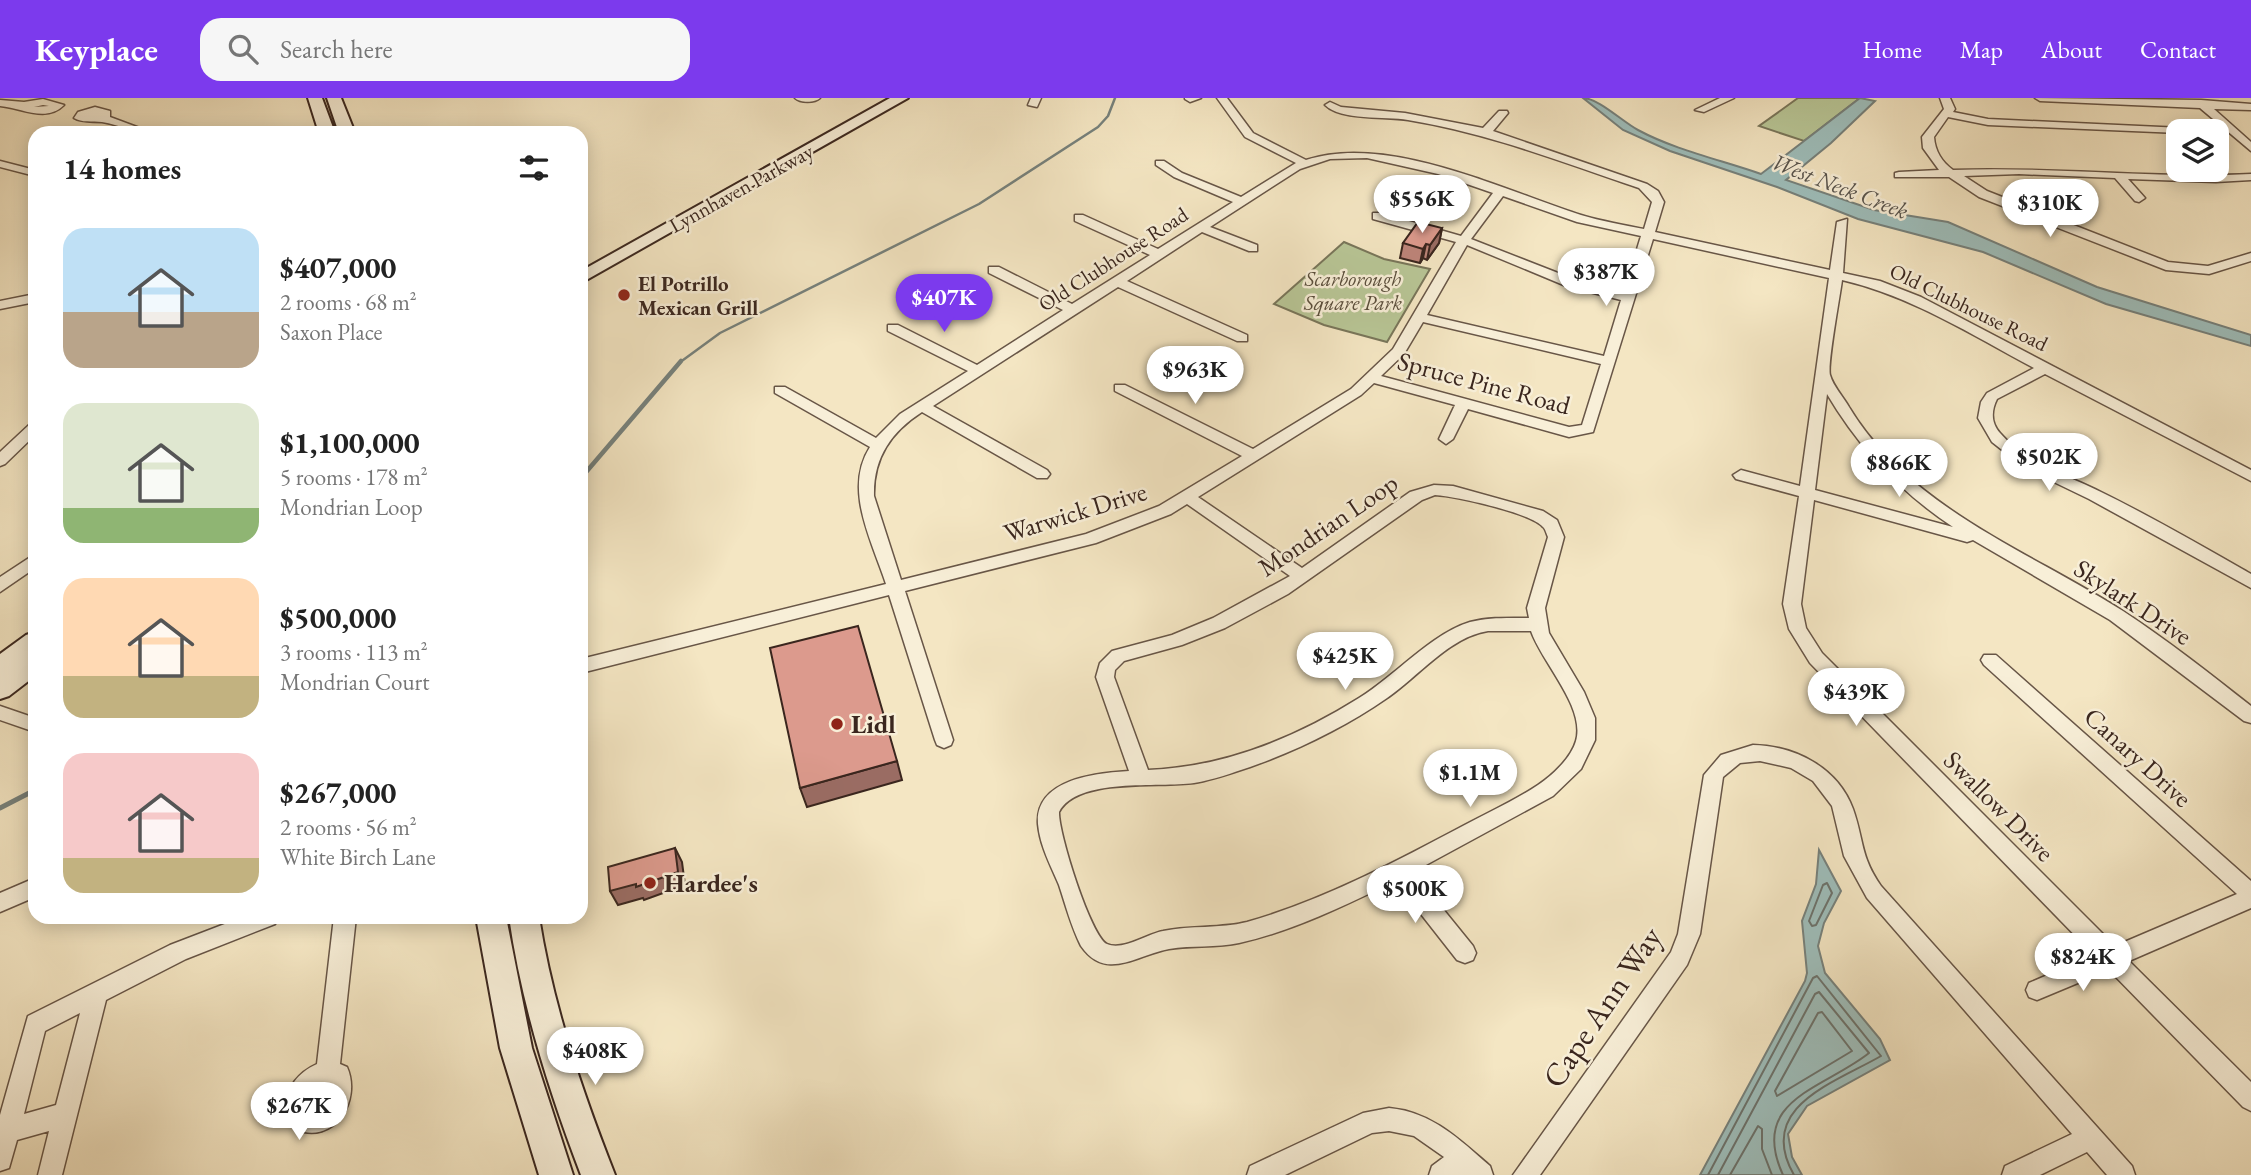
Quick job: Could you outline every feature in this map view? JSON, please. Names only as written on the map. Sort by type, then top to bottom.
[{"type":"main road","points":[[315,98],[325,126]]},
{"type":"main road","points":[[334,98],[344,126]]},
{"type":"main road","name":"Lynnhaven Parkway","points":[[588,258],[879,98]]},
{"type":"main road","name":"Lynnhaven Parkway","points":[[588,274],[901,98]]},
{"type":"main road","points":[[0,667],[28,646]]},
{"type":"main road","points":[[0,689],[28,667]]},
{"type":"main road","points":[[492,924],[506,1012],[528,1097],[555,1175]]},
{"type":"main road","points":[[525,924],[557,1057],[598,1175]]},
{"type":"street","points":[[800,98],[815,98]]},
{"type":"street","points":[[1190,99],[1196,98]]},
{"type":"street","points":[[1222,98],[1249,135],[1304,163]]},
{"type":"street","points":[[1700,110],[1729,98]]},
{"type":"street","points":[[1945,98],[1950,108],[1948,114],[1932,129],[1928,141],[1932,154],[1949,173],[1983,194],[2166,266],[2209,270],[2251,257]]},
{"type":"street","points":[[2040,98],[2199,101],[2251,107]]},
{"type":"street","points":[[2199,101],[2251,148]]},
{"type":"street","points":[[0,103],[24,105]]},
{"type":"street","points":[[1330,105],[1344,111],[1405,116],[1486,132],[1649,190],[1658,202],[1608,361],[1418,317]]},
{"type":"street","points":[[1486,132],[1503,113]]},
{"type":"street","points":[[1948,114],[1995,123],[2166,130]]},
{"type":"street","points":[[104,120],[124,126]]},
{"type":"street","points":[[2229,133],[2251,133]]},
{"type":"street","name":"Old Clubhouse Road","points":[[944,740],[866,496],[867,469],[878,445],[895,425],[922,406],[1199,227],[1304,163],[1341,155],[1380,157],[1441,171],[1581,219],[1875,284],[1916,300],[2251,476]]},
{"type":"street","points":[[1160,163],[1178,175],[1241,201]]},
{"type":"street","points":[[0,164],[28,171]]},
{"type":"street","points":[[1899,175],[2019,170],[2222,179],[2251,177]]},
{"type":"street","points":[[2118,175],[2139,198]]},
{"type":"street","name":"Warwick Drive","points":[[588,664],[1090,539],[1153,515],[1188,497],[1356,392],[1399,351],[1463,241],[1501,191]]},
{"type":"street","points":[[1377,216],[1496,250],[1571,283],[1627,297]]},
{"type":"street","points":[[1080,218],[1157,254]]},
{"type":"street","name":"Swallow Drive","points":[[1843,222],[1793,604],[1794,618],[1805,644],[2251,1099]]},
{"type":"street","points":[[1199,227],[1253,248]]},
{"type":"street","points":[[994,270],[1073,310]]},
{"type":"street","points":[[1116,281],[1242,338]]},
{"type":"street","points":[[0,305],[28,299]]},
{"type":"street","points":[[0,314],[28,308]]},
{"type":"street","points":[[893,328],[979,371]]},
{"type":"street","name":"Spruce Pine Road","points":[[1371,378],[1577,433],[1588,429],[1608,361]]},
{"type":"street","points":[[2045,368],[1992,396],[1987,402],[1985,418],[1996,438],[2032,463],[2163,531],[2251,582]]},
{"type":"street","name":"Skylark Drive","points":[[1824,375],[1853,425],[1883,464],[1924,500],[1982,539],[2133,626],[2251,716]]},
{"type":"street","points":[[1120,388],[1254,456]]},
{"type":"street","points":[[780,390],[878,445]]},
{"type":"street","points":[[1446,439],[1463,404]]},
{"type":"street","points":[[922,406],[1042,474]]},
{"type":"street","points":[[0,461],[28,434]]},
{"type":"street","name":"Skylark Drive","points":[[1741,475],[1982,539]]},
{"type":"street","name":"Mondrian Loop","points":[[1141,776],[1105,677],[1111,662],[1122,655],[1176,640],[1219,622],[1303,577],[1416,496],[1434,490],[1453,491],[1536,515],[1551,524],[1556,537],[1536,608],[1536,625]]},
{"type":"street","points":[[1188,497],[1303,577]]},
{"type":"street","points":[[0,586],[28,565]]},
{"type":"street","points":[[1484,625],[1536,625],[1548,651],[1581,703],[1585,735],[1582,750],[1574,764],[1566,775],[1546,790],[1399,871],[1303,913],[1245,932],[1160,941],[1123,955],[1101,952],[1089,939],[1047,824],[1048,814],[1057,798],[1113,779],[1192,775],[1252,758],[1289,744],[1340,718],[1379,694],[1463,632],[1484,625]]},
{"type":"street","name":"Canary Drive","points":[[1990,660],[2251,896]]},
{"type":"street","points":[[0,713],[28,723]]},
{"type":"street","name":"Cape Ann Way","points":[[1525,1175],[1679,958],[1689,934],[1714,775],[1725,761],[1752,753],[1797,762],[1827,782],[1843,808],[1855,859],[1874,892],[2123,1175]]},
{"type":"street","points":[[1399,871],[1465,953]]},
{"type":"street","points":[[0,903],[28,890]]},
{"type":"street","points":[[2037,990],[2251,896]]},
{"type":"street","points":[[0,1159],[36,1024],[178,953],[250,924]]},
{"type":"street","points":[[328,1071],[344,924]]},
{"type":"street","points":[[50,1175],[96,994]]},
{"type":"street","points":[[8,1130],[65,1114]]},
{"type":"street","points":[[1259,1175],[1371,1121],[1387,1118],[1419,1124],[1481,1175]]},
{"type":"street","points":[[2014,1175],[2090,1138]]},
{"type":"street","points":[[1441,1175],[1462,1158]]},
{"type":"green space","points":[[1798,98],[1860,98],[1804,141],[1759,126]]},
{"type":"green space","name":"Scarborough Square Park","points":[[1344,242],[1384,259],[1430,269],[1387,342],[1324,325],[1274,304]]},
{"type":"water","points":[[1583,98],[1596,102],[1652,137],[1761,174],[1860,98],[1875,101],[1831,143],[1786,180],[1874,210],[1948,222],[2097,287],[2251,335],[2251,346],[2106,304],[1983,252],[1858,219],[1777,187],[1670,151],[1623,130]]},
{"type":"water","points":[[1819,850],[1841,891],[1824,923],[1818,946],[1825,973],[1880,1039],[1890,1060],[1807,1106],[1788,1134],[1792,1157],[1802,1175],[1700,1175],[1805,981],[1807,973],[1802,921],[1816,884]]},
{"type":"building","points":[[1418,222],[1442,228],[1430,245],[1426,244],[1423,249],[1403,243]]},
{"type":"building","name":"Lidl","points":[[858,626],[897,761],[800,788],[770,648]]},
{"type":"building","points":[[675,848],[678,872],[636,887],[636,884],[610,891],[608,867]]},
{"type":"waterway","points":[[680,362],[720,333],[979,204],[1098,127],[1108,116],[1115,98]]},
{"type":"waterway","points":[[588,470],[680,362]]},
{"type":"waterway","points":[[0,808],[28,794]]},
{"type":"place","name":"El Potrillo Mexican Grill","points":[[624,295]]},
{"type":"place","name":"Lidl","points":[[837,724]]},
{"type":"place","name":"Hardee's","points":[[650,883]]},
{"type":"water label","name":"West Neck Creek","points":[[1840,186]]}]
